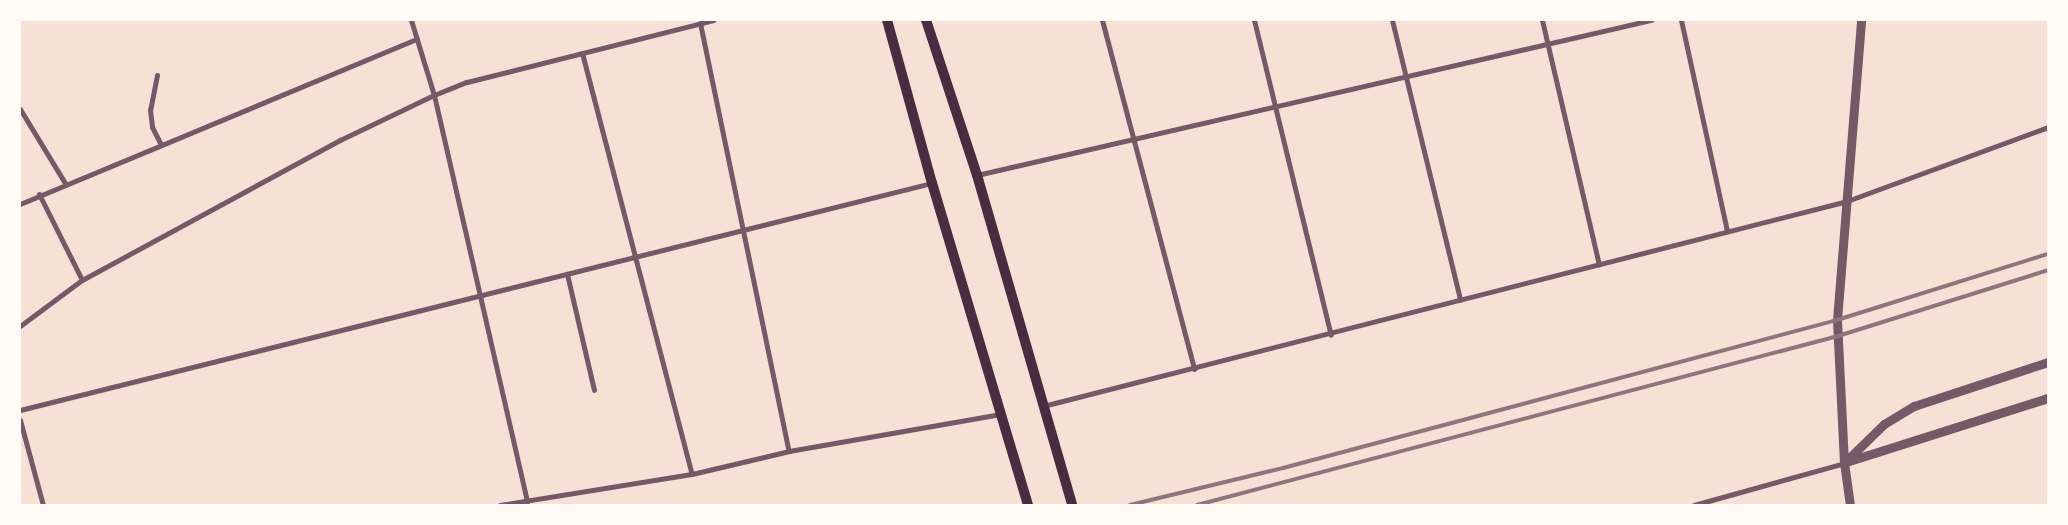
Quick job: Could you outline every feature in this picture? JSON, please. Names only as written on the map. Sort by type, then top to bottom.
[{"type":"main road","points":[[887,20],[932,183],[1028,505]]},
{"type":"main road","points":[[926,20],[977,175],[1072,505]]},
{"type":"street","points":[[411,20],[434,95],[527,501]]},
{"type":"street","points":[[20,326],[82,280],[340,140],[434,95],[467,82],[714,20]]},
{"type":"street","points":[[1102,20],[1194,369]]},
{"type":"street","points":[[1254,20],[1331,335]]},
{"type":"street","points":[[1392,20],[1460,300]]},
{"type":"street","points":[[1542,20],[1598,264]]},
{"type":"street","points":[[977,175],[1651,20]]},
{"type":"street","points":[[1681,20],[1727,231]]},
{"type":"street","points":[[1850,505],[1844,463],[1838,320],[1862,20]]},
{"type":"street","points":[[700,23],[789,451]]},
{"type":"street","points":[[20,204],[65,183],[417,40]]},
{"type":"street","points":[[582,53],[692,474]]},
{"type":"street","points":[[157,75],[150,110],[152,127],[161,145]]},
{"type":"street","points":[[20,109],[65,183]]},
{"type":"street","points":[[1043,406],[1331,335],[1598,264],[1847,202],[2048,127]]},
{"type":"street","points":[[20,410],[932,183]]},
{"type":"street","points":[[39,194],[82,280]]},
{"type":"street","points":[[567,274],[594,390]]},
{"type":"street","points":[[1844,463],[1884,424],[1914,406],[2048,362]]},
{"type":"street","points":[[1694,505],[1844,463],[2048,398]]},
{"type":"street","points":[[500,505],[692,474],[789,451],[1002,414]]},
{"type":"street","points":[[20,420],[43,505]]},
{"type":"railway","points":[[1130,505],[1283,468],[1837,320],[2048,254]]},
{"type":"railway","points":[[1197,505],[1838,336],[2048,270]]}]
